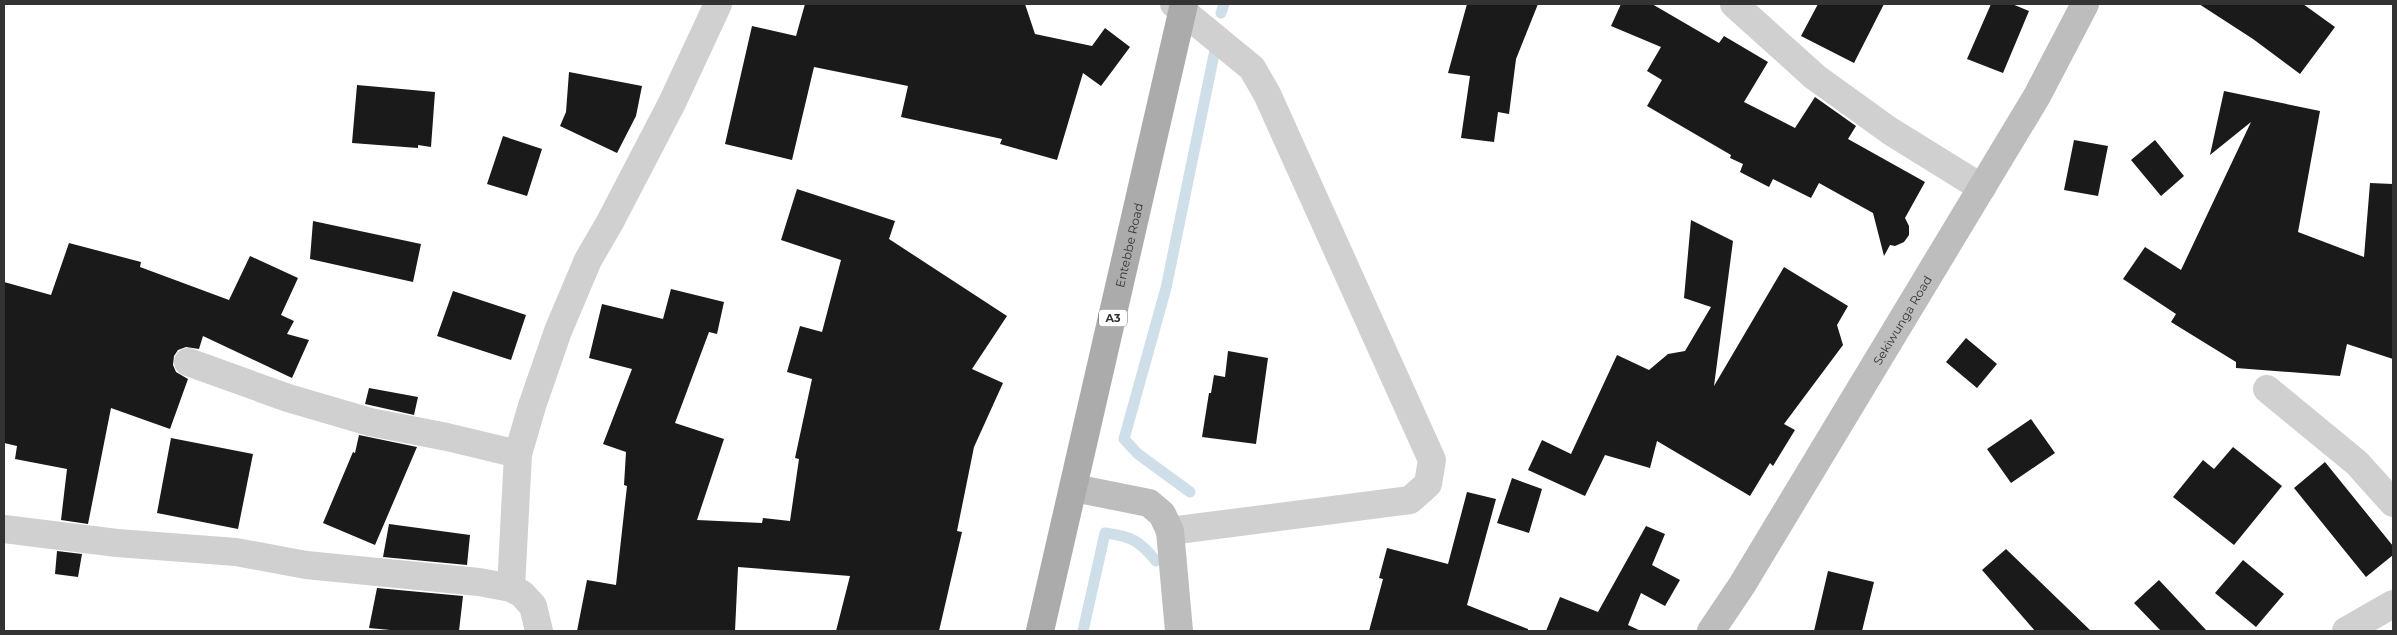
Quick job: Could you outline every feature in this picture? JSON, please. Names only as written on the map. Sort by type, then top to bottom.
[{"type":"main road","name":"Sekiwunga Road","points":[[1711,631],[1742,585],[2037,96],[2085,4]]},
{"type":"main road","name":"Entebbe Road","points":[[1040,631],[1074,488],[1180,6]]},
{"type":"main road","points":[[1074,488],[1149,503],[1162,514],[1170,531],[1179,631]]},
{"type":"street","points":[[511,588],[518,454],[532,406],[558,331],[588,260],[672,103],[718,4]]},
{"type":"street","points":[[1734,4],[1815,78],[1890,131],[1982,188]]},
{"type":"street","points":[[1170,531],[1410,500],[1428,484],[1432,460],[1267,94],[1252,68],[1180,6]]},
{"type":"street","points":[[188,362],[288,398],[370,422],[447,437],[518,454]]},
{"type":"street","points":[[2267,389],[2356,463],[2393,503]]},
{"type":"street","points":[[4,529],[117,543],[236,552],[306,565],[478,582],[511,588],[522,594],[533,606],[539,631]]},
{"type":"street","points":[[2346,631],[2393,604]]},
{"type":"building","points":[[805,4],[1025,4],[1035,34],[1092,46],[1105,28],[1130,47],[1101,86],[1083,73],[1057,160],[1000,144],[1002,139],[901,117],[908,86],[814,67],[792,160],[725,144],[752,26],[796,36]]},
{"type":"building","points":[[1467,4],[1538,4],[1516,59],[1509,114],[1498,112],[1494,142],[1461,138],[1470,76],[1448,73]]},
{"type":"building","points":[[1621,4],[1652,4],[1719,43],[1724,36],[1768,62],[1744,102],[1795,128],[1815,97],[1856,126],[1848,139],[1925,182],[1905,218],[1909,226],[1909,235],[1904,242],[1895,246],[1890,245],[1884,256],[1873,213],[1819,183],[1811,198],[1773,179],[1769,187],[1740,172],[1743,164],[1730,158],[1731,155],[1647,106],[1662,80],[1647,71],[1661,47],[1611,26]]},
{"type":"building","points":[[1818,4],[1884,4],[1854,63],[1801,36]]},
{"type":"building","points":[[1991,4],[2012,4],[2029,11],[2003,73],[1967,59]]},
{"type":"building","points":[[2199,4],[2303,4],[2335,27],[2300,74],[2253,39]]},
{"type":"building","points":[[569,72],[642,86],[636,116],[617,153],[560,126],[566,112]]},
{"type":"building","points":[[357,85],[435,92],[431,147],[418,145],[418,148],[352,143]]},
{"type":"building","points":[[2224,91],[2320,111],[2298,232],[2364,257],[2370,183],[2393,184],[2393,359],[2347,344],[2340,376],[2236,368],[2236,362],[2171,322],[2176,314],[2123,279],[2145,247],[2181,270],[2251,122],[2210,155]]},
{"type":"building","points":[[503,136],[542,149],[527,196],[487,184]]},
{"type":"building","points":[[2074,140],[2108,146],[2098,196],[2064,190]]},
{"type":"building","points":[[2155,140],[2184,176],[2161,196],[2131,160]]},
{"type":"building","points":[[797,189],[895,221],[889,239],[1007,316],[972,369],[1003,383],[974,447],[957,531],[962,532],[939,631],[836,631],[850,576],[738,567],[735,631],[577,631],[587,580],[616,585],[627,486],[624,485],[626,452],[603,444],[632,369],[589,358],[602,304],[663,319],[671,289],[724,302],[717,334],[709,332],[675,423],[724,439],[697,520],[762,523],[763,518],[790,521],[799,459],[795,458],[812,379],[787,372],[800,326],[822,332],[841,260],[781,240]]},
{"type":"building","points":[[1691,220],[1733,241],[1714,386],[1784,267],[1848,306],[1837,325],[1843,345],[1784,424],[1795,430],[1773,466],[1770,463],[1750,496],[1657,441],[1650,468],[1605,455],[1585,496],[1528,470],[1542,440],[1571,454],[1617,355],[1649,370],[1668,354],[1685,351],[1711,307],[1684,298]]},
{"type":"building","points":[[313,221],[421,244],[413,282],[310,259]]},
{"type":"building","points":[[69,243],[141,262],[140,267],[229,300],[250,256],[298,278],[281,315],[294,321],[287,334],[309,340],[292,378],[203,336],[199,349],[186,347],[178,350],[174,356],[173,365],[176,372],[188,379],[170,429],[111,408],[88,524],[61,520],[67,469],[15,459],[17,446],[4,443],[4,282],[51,295]]},
{"type":"building","points":[[453,291],[526,315],[511,360],[437,336]]},
{"type":"building","points":[[1966,338],[1997,364],[1977,388],[1946,362]]},
{"type":"building","points":[[1228,351],[1268,358],[1256,444],[1202,437],[1214,375],[1225,377]]},
{"type":"building","points":[[369,388],[418,397],[414,415],[365,404]]},
{"type":"building","points":[[2031,419],[2055,453],[2011,483],[1987,449]]},
{"type":"building","points":[[359,435],[417,447],[375,545],[323,523],[353,452],[355,453]]},
{"type":"building","points":[[171,438],[253,454],[238,529],[157,513]]},
{"type":"building","points":[[2233,447],[2282,486],[2234,545],[2173,497],[2203,460],[2214,469]]},
{"type":"building","points":[[2325,462],[2393,546],[2393,555],[2366,577],[2294,488]]},
{"type":"building","points":[[1512,478],[1542,489],[1529,533],[1497,523]]},
{"type":"building","points":[[1467,492],[1496,499],[1467,605],[1528,629],[1528,631],[1369,631],[1383,579],[1379,578],[1387,548],[1448,564]]},
{"type":"building","points":[[389,524],[470,535],[467,565],[383,557]]},
{"type":"building","points":[[1646,526],[1665,534],[1652,565],[1680,580],[1665,606],[1641,593],[1628,625],[1641,631],[1546,631],[1560,597],[1598,612]]},
{"type":"building","points":[[2006,549],[2091,631],[2035,631],[1982,570]]},
{"type":"building","points":[[57,551],[82,554],[78,577],[55,574]]},
{"type":"building","points":[[2243,560],[2284,594],[2256,627],[2215,593]]},
{"type":"building","points":[[1828,571],[1874,582],[1862,631],[1814,631]]},
{"type":"building","points":[[2159,580],[2207,631],[2161,631],[2134,603]]},
{"type":"building","points":[[377,588],[463,596],[459,631],[401,631],[369,628]]},
{"type":"waterway","points":[[1221,13],[1224,4]]},
{"type":"waterway","points":[[1190,492],[1138,454],[1124,439],[1166,288],[1216,45]]},
{"type":"waterway","points":[[1083,631],[1105,533],[1122,536],[1140,544],[1156,561]]}]
